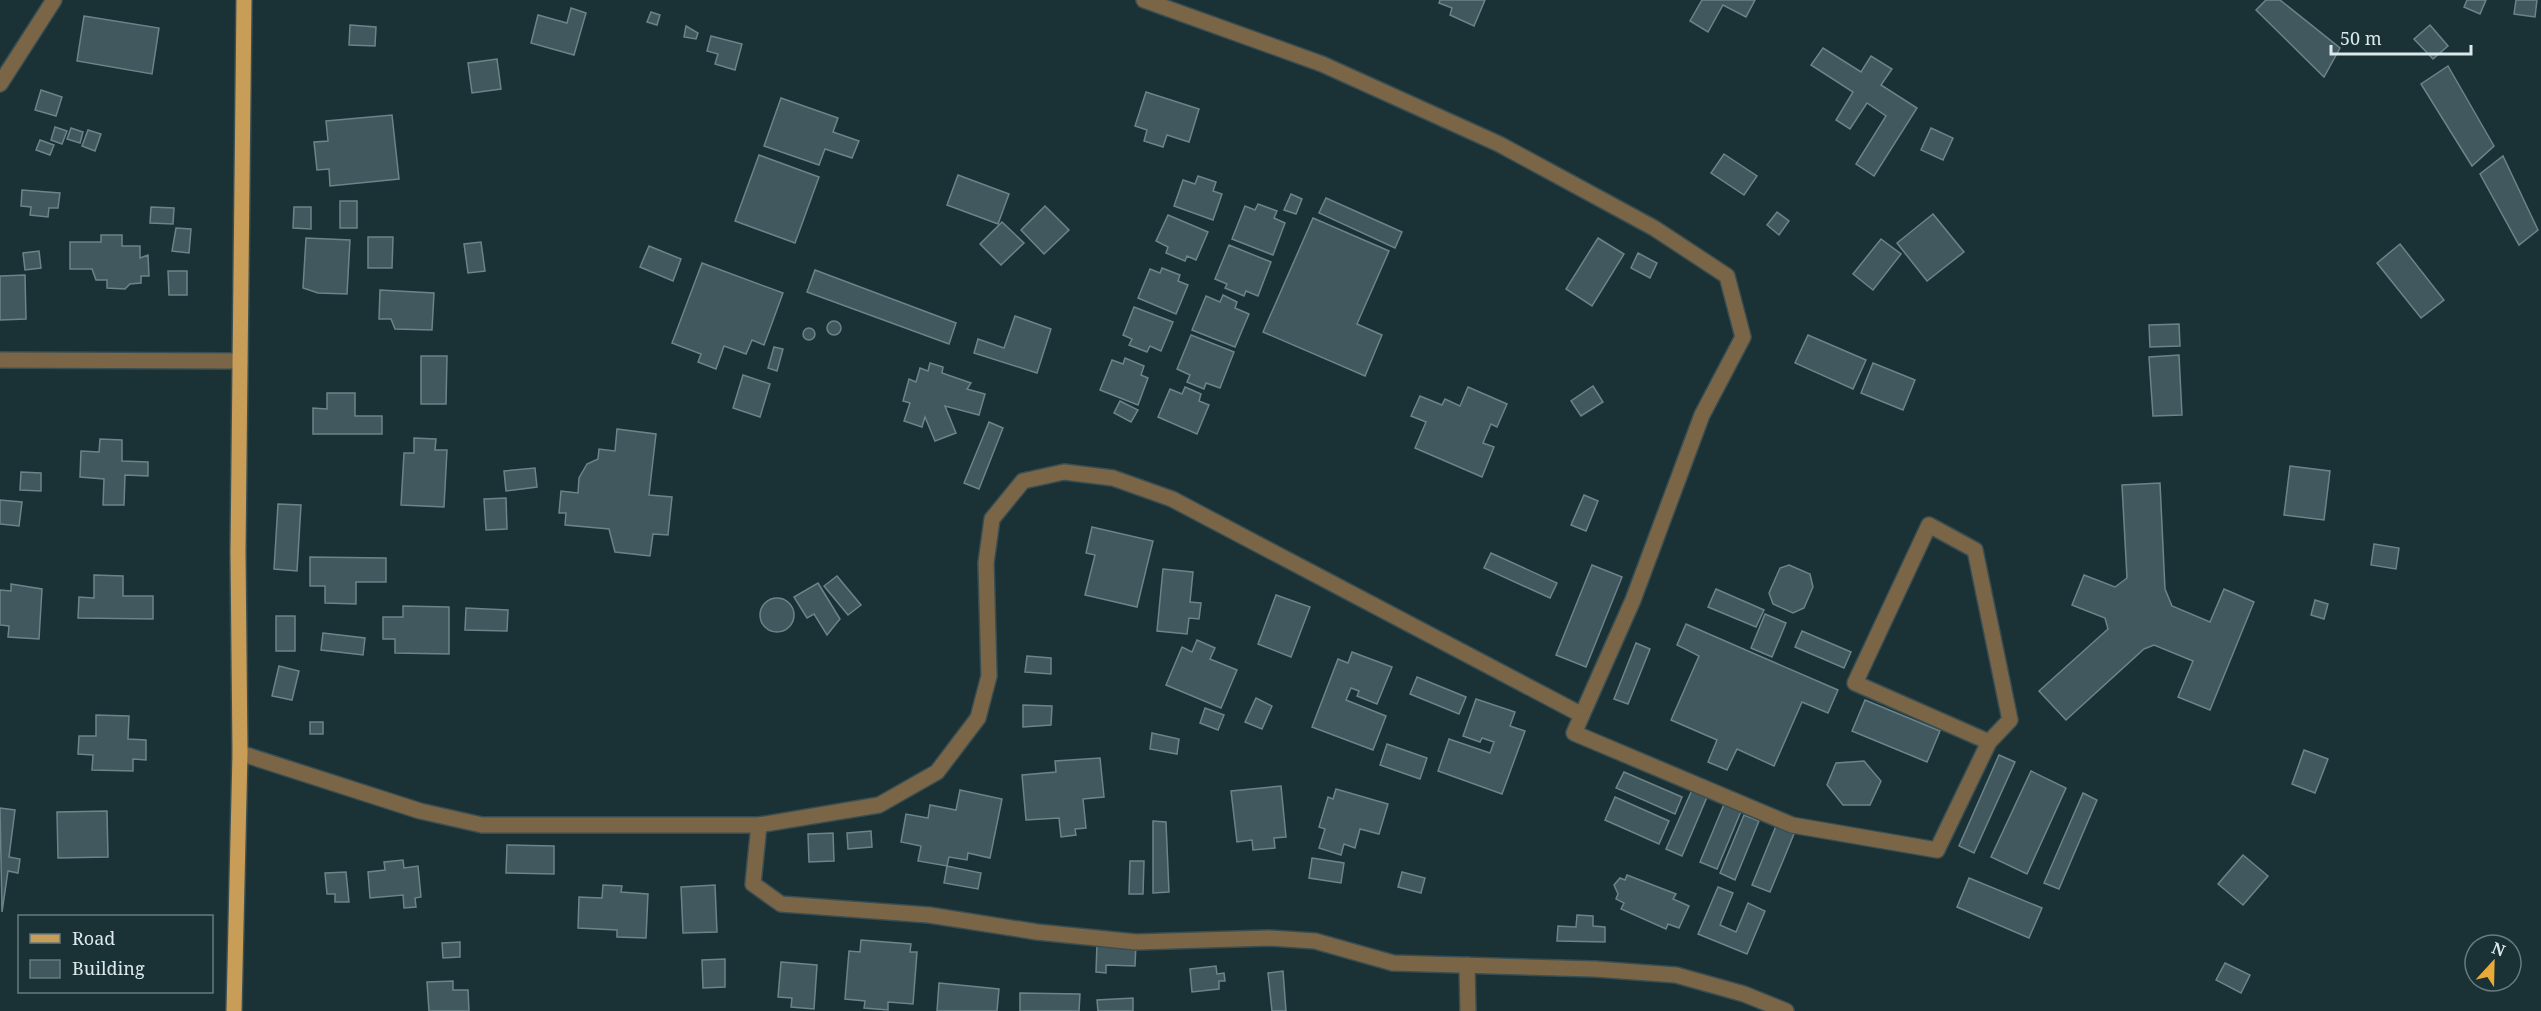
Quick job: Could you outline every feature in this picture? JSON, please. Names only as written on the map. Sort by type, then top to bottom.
[{"type":"main road","points":[[234,1011],[240,753],[238,552],[244,0]]},
{"type":"street","points":[[0,84],[54,0]]},
{"type":"street","points":[[1144,0],[1322,64],[1499,144],[1654,228],[1727,276],[1743,337],[1702,415],[1633,600],[1574,733],[1792,825],[1937,850],[1989,742],[2010,720],[1975,550],[1929,525],[1855,683],[1989,742]]},
{"type":"street","points":[[0,360],[240,361]]},
{"type":"street","points":[[240,753],[420,811],[482,825],[759,825],[879,805],[936,772],[978,718],[989,676],[986,563],[992,519],[1023,481],[1064,472],[1113,478],[1172,499],[1582,715]]},
{"type":"street","points":[[759,825],[753,884],[781,904],[929,915],[1037,932],[1136,942],[1269,938],[1315,941],[1393,963],[1595,969],[1676,975],[1744,994],[1786,1011]]},
{"type":"street","points":[[1467,965],[1468,1011]]},
{"type":"building","points":[[1440,0],[1485,0],[1474,26],[1450,15],[1452,8],[1439,3]]},
{"type":"building","points":[[1702,0],[1755,0],[1746,17],[1723,5],[1708,32],[1690,21]]},
{"type":"building","points":[[2266,0],[2280,0],[2340,48],[2324,77],[2256,10]]},
{"type":"building","points":[[2467,0],[2486,0],[2480,14],[2464,7]]},
{"type":"building","points":[[2516,0],[2537,0],[2535,17],[2514,14]]},
{"type":"building","points":[[571,8],[586,13],[574,55],[531,43],[538,15],[567,23]]},
{"type":"building","points":[[651,12],[660,15],[657,25],[647,22]]},
{"type":"building","points":[[84,16],[159,28],[152,74],[77,61]]},
{"type":"building","points":[[350,25],[376,27],[375,46],[349,45]]},
{"type":"building","points":[[2430,25],[2448,46],[2433,59],[2414,39]]},
{"type":"building","points":[[686,26],[698,33],[696,39],[684,37]]},
{"type":"building","points":[[711,36],[742,44],[735,70],[715,64],[718,54],[707,51]]},
{"type":"building","points":[[1823,48],[1861,72],[1871,56],[1892,69],[1881,85],[1917,108],[1874,176],[1856,164],[1886,116],[1867,103],[1850,129],[1836,120],[1853,92],[1811,65]]},
{"type":"building","points":[[497,59],[501,89],[472,93],[468,63]]},
{"type":"building","points":[[2448,66],[2494,146],[2472,166],[2421,84]]},
{"type":"building","points":[[41,90],[62,97],[56,116],[35,110]]},
{"type":"building","points":[[1146,92],[1199,109],[1189,142],[1167,135],[1163,147],[1144,141],[1147,130],[1135,126]]},
{"type":"building","points":[[781,98],[838,118],[833,132],[859,141],[852,158],[825,149],[819,165],[764,146]]},
{"type":"building","points":[[392,115],[399,179],[330,186],[329,169],[317,170],[314,142],[328,141],[326,121]]},
{"type":"building","points":[[55,127],[67,131],[62,144],[51,140]]},
{"type":"building","points":[[71,128],[83,132],[80,143],[67,139]]},
{"type":"building","points":[[1931,128],[1953,138],[1943,160],[1921,150]]},
{"type":"building","points":[[88,130],[101,134],[95,151],[82,146]]},
{"type":"building","points":[[40,140],[54,145],[50,155],[36,150]]},
{"type":"building","points":[[1724,154],[1757,176],[1744,195],[1711,173]]},
{"type":"building","points":[[759,155],[819,177],[795,243],[735,221]]},
{"type":"building","points":[[2503,156],[2538,230],[2519,245],[2480,174]]},
{"type":"building","points":[[958,175],[1009,194],[998,224],[947,205]]},
{"type":"building","points":[[1198,176],[1216,182],[1213,191],[1222,194],[1213,220],[1174,206],[1183,180],[1195,184]]},
{"type":"building","points":[[22,190],[60,193],[58,208],[49,208],[48,217],[30,215],[31,207],[21,206]]},
{"type":"building","points":[[1291,194],[1302,199],[1296,214],[1284,210]]},
{"type":"building","points":[[1326,198],[1402,232],[1395,248],[1319,213]]},
{"type":"building","points":[[340,201],[357,201],[357,228],[340,228]]},
{"type":"building","points":[[1258,204],[1277,211],[1274,218],[1285,223],[1273,255],[1232,239],[1245,206],[1255,210]]},
{"type":"building","points":[[1045,206],[1069,230],[1044,254],[1021,230]]},
{"type":"building","points":[[151,207],[174,208],[173,224],[150,223]]},
{"type":"building","points":[[294,207],[311,207],[311,229],[293,228]]},
{"type":"building","points":[[1777,212],[1789,221],[1779,235],[1767,225]]},
{"type":"building","points":[[1933,214],[1964,252],[1927,281],[1897,243]]},
{"type":"building","points":[[1168,215],[1208,232],[1196,260],[1187,256],[1185,261],[1166,253],[1168,247],[1156,241]]},
{"type":"building","points":[[1313,218],[1389,251],[1357,324],[1382,335],[1365,376],[1263,332]]},
{"type":"building","points":[[1002,222],[1024,243],[1001,265],[980,244]]},
{"type":"building","points":[[176,228],[191,229],[189,253],[172,251]]},
{"type":"building","points":[[101,235],[122,235],[122,246],[140,246],[140,258],[148,255],[149,276],[141,276],[141,283],[130,284],[125,289],[107,288],[107,280],[96,280],[92,269],[70,269],[70,242],[101,242]]},
{"type":"building","points":[[368,237],[393,237],[392,268],[368,268]]},
{"type":"building","points":[[306,238],[350,240],[347,294],[318,293],[303,288]]},
{"type":"building","points":[[1598,238],[1624,254],[1592,306],[1566,289]]},
{"type":"building","points":[[1881,239],[1901,254],[1873,290],[1853,274]]},
{"type":"building","points":[[481,242],[485,271],[468,273],[464,244]]},
{"type":"building","points":[[2400,244],[2444,300],[2421,318],[2377,263]]},
{"type":"building","points":[[1229,245],[1271,262],[1258,296],[1246,291],[1244,296],[1225,288],[1227,284],[1215,279]]},
{"type":"building","points":[[649,246],[681,259],[673,281],[640,267]]},
{"type":"building","points":[[39,251],[41,268],[25,270],[23,253]]},
{"type":"building","points":[[1638,253],[1657,263],[1650,278],[1631,268]]},
{"type":"building","points":[[702,263],[783,293],[764,345],[752,340],[746,354],[724,346],[716,369],[698,362],[701,354],[672,343]]},
{"type":"building","points":[[1162,268],[1180,275],[1178,281],[1188,285],[1176,314],[1138,298],[1150,269],[1160,273]]},
{"type":"building","points":[[815,270],[956,323],[949,344],[807,292]]},
{"type":"building","points":[[168,271],[187,271],[187,295],[169,295]]},
{"type":"building","points":[[25,275],[26,319],[0,320],[0,276]]},
{"type":"building","points":[[380,290],[434,293],[432,330],[395,329],[391,319],[379,319]]},
{"type":"building","points":[[1223,295],[1237,302],[1235,308],[1249,314],[1235,347],[1192,330],[1206,296],[1220,302]]},
{"type":"building","points":[[1134,307],[1173,322],[1161,351],[1150,346],[1147,352],[1129,345],[1132,339],[1123,335]]},
{"type":"building","points":[[1015,316],[1051,329],[1037,373],[974,353],[978,339],[1004,348]]},
{"type":"building","points":[[834,321],[839,323],[841,328],[839,333],[834,335],[829,333],[827,328],[829,323]]},
{"type":"building","points":[[2179,324],[2180,346],[2150,347],[2149,325]]},
{"type":"building","points":[[811,328],[815,334],[811,340],[807,340],[803,332]]},
{"type":"building","points":[[1191,335],[1234,352],[1220,388],[1206,383],[1204,389],[1187,382],[1190,375],[1177,369]]},
{"type":"building","points":[[1808,335],[1866,360],[1853,389],[1795,363]]},
{"type":"building","points":[[774,347],[783,349],[777,371],[768,368]]},
{"type":"building","points":[[2179,355],[2182,415],[2153,416],[2149,357]]},
{"type":"building","points":[[421,356],[447,356],[446,404],[421,404]]},
{"type":"building","points":[[1125,358],[1144,366],[1141,375],[1148,378],[1138,405],[1100,390],[1112,360],[1123,364]]},
{"type":"building","points":[[930,363],[943,367],[942,373],[971,383],[967,389],[985,394],[979,415],[945,406],[956,433],[935,441],[925,417],[922,427],[904,421],[910,403],[903,401],[909,379],[916,382],[920,368],[928,371]]},
{"type":"building","points":[[1873,363],[1915,380],[1903,410],[1861,393]]},
{"type":"building","points":[[743,375],[770,384],[760,417],[733,408]]},
{"type":"building","points":[[1593,386],[1603,402],[1581,416],[1571,401]]},
{"type":"building","points":[[1185,387],[1201,394],[1199,401],[1209,405],[1197,434],[1158,417],[1170,389],[1182,394]]},
{"type":"building","points":[[1468,387],[1507,404],[1497,427],[1491,424],[1483,443],[1494,447],[1482,477],[1415,448],[1426,422],[1411,416],[1420,396],[1442,405],[1445,399],[1460,406]]},
{"type":"building","points":[[327,393],[355,393],[355,416],[382,416],[382,434],[313,434],[313,408],[327,409]]},
{"type":"building","points":[[1120,401],[1138,410],[1131,422],[1114,413]]},
{"type":"building","points":[[989,422],[1003,428],[979,489],[964,483]]},
{"type":"building","points":[[617,429],[656,434],[649,495],[672,497],[668,535],[653,534],[650,556],[615,552],[609,529],[565,525],[566,513],[559,513],[561,491],[578,493],[579,478],[587,464],[598,459],[599,449],[615,451]]},
{"type":"building","points":[[414,438],[436,439],[435,450],[447,450],[444,507],[401,505],[404,453],[414,453]]},
{"type":"building","points":[[100,439],[122,440],[122,461],[148,462],[148,476],[125,475],[124,505],[103,505],[104,479],[80,477],[81,451],[99,452]]},
{"type":"building","points":[[2290,466],[2330,471],[2324,520],[2284,515]]},
{"type":"building","points":[[535,468],[537,487],[506,491],[504,471]]},
{"type":"building","points":[[21,472],[41,473],[41,491],[20,490]]},
{"type":"building","points":[[2160,483],[2165,589],[2172,606],[2210,622],[2224,589],[2254,602],[2210,710],[2178,697],[2193,661],[2154,645],[2144,649],[2066,720],[2039,691],[2108,629],[2105,618],[2072,605],[2084,575],[2115,587],[2127,578],[2122,485]]},
{"type":"building","points":[[1584,495],[1598,501],[1586,531],[1571,525]]},
{"type":"building","points":[[506,498],[507,529],[486,530],[484,499]]},
{"type":"building","points":[[0,500],[22,502],[19,526],[0,524]]},
{"type":"building","points":[[278,504],[301,505],[297,571],[274,569]]},
{"type":"building","points":[[1092,527],[1153,541],[1137,607],[1085,595],[1095,555],[1086,553]]},
{"type":"building","points":[[2374,544],[2399,548],[2396,569],[2371,565]]},
{"type":"building","points":[[1491,553],[1557,583],[1550,598],[1484,568]]},
{"type":"building","points":[[310,557],[386,558],[386,582],[356,582],[356,604],[325,603],[325,586],[310,586]]},
{"type":"building","points":[[1592,565],[1622,577],[1586,667],[1556,655]]},
{"type":"building","points":[[1789,565],[1810,574],[1813,587],[1804,608],[1793,613],[1773,604],[1769,593],[1780,568]]},
{"type":"building","points":[[1163,569],[1193,572],[1190,602],[1201,603],[1199,619],[1189,618],[1187,634],[1157,631]]},
{"type":"building","points":[[94,575],[123,576],[123,596],[153,596],[153,619],[78,618],[79,597],[94,598]]},
{"type":"building","points":[[837,576],[861,605],[848,615],[824,586]]},
{"type":"building","points":[[818,583],[840,619],[827,635],[814,614],[807,618],[794,597]]},
{"type":"building","points":[[11,584],[42,589],[39,639],[8,637],[9,626],[0,625],[0,590],[11,591]]},
{"type":"building","points":[[1716,589],[1764,610],[1756,627],[1708,607]]},
{"type":"building","points":[[1276,595],[1310,607],[1291,657],[1258,644]]},
{"type":"building","points":[[777,598],[789,603],[794,615],[789,627],[777,632],[765,627],[760,615],[765,603]]},
{"type":"building","points":[[2315,600],[2328,604],[2324,619],[2311,615]]},
{"type":"building","points":[[403,606],[449,607],[449,654],[395,653],[395,639],[383,639],[383,617],[403,617]]},
{"type":"building","points":[[466,608],[508,610],[507,631],[465,630]]},
{"type":"building","points":[[1765,614],[1786,623],[1772,657],[1751,648]]},
{"type":"building","points":[[276,616],[295,616],[295,651],[276,651]]},
{"type":"building","points":[[1686,624],[1838,690],[1828,713],[1802,702],[1774,766],[1737,749],[1727,770],[1708,762],[1717,740],[1671,720],[1699,656],[1677,645]]},
{"type":"building","points":[[1802,631],[1851,652],[1844,668],[1795,647]]},
{"type":"building","points":[[323,633],[365,638],[363,655],[321,650]]},
{"type":"building","points":[[1197,640],[1215,648],[1210,659],[1237,670],[1221,708],[1166,685],[1182,647],[1192,652]]},
{"type":"building","points":[[1636,643],[1650,649],[1628,704],[1614,699]]},
{"type":"building","points":[[1352,652],[1392,667],[1377,704],[1357,696],[1359,691],[1351,688],[1346,700],[1386,716],[1373,750],[1312,727],[1338,659],[1348,663]]},
{"type":"building","points":[[1027,656],[1051,658],[1051,674],[1025,672]]},
{"type":"building","points":[[279,666],[299,671],[292,700],[272,696]]},
{"type":"building","points":[[1417,677],[1466,697],[1459,714],[1410,694]]},
{"type":"building","points":[[1256,698],[1272,706],[1262,729],[1245,722]]},
{"type":"building","points":[[1476,699],[1515,712],[1510,726],[1525,731],[1502,794],[1438,771],[1449,739],[1490,753],[1494,742],[1482,738],[1480,742],[1463,736]]},
{"type":"building","points":[[1865,700],[1940,731],[1927,762],[1852,731]]},
{"type":"building","points":[[1023,705],[1052,706],[1051,725],[1023,727]]},
{"type":"building","points":[[1205,708],[1224,715],[1218,730],[1200,723]]},
{"type":"building","points":[[96,715],[129,716],[128,739],[146,740],[146,760],[133,759],[133,771],[92,770],[93,755],[78,754],[79,736],[96,736]]},
{"type":"building","points":[[310,722],[323,722],[323,734],[310,734]]},
{"type":"building","points":[[1152,733],[1179,739],[1177,754],[1150,749]]},
{"type":"building","points":[[1387,744],[1427,758],[1420,779],[1380,765]]},
{"type":"building","points":[[2304,750],[2328,759],[2315,793],[2292,784]]},
{"type":"building","points":[[1999,755],[2015,762],[1974,853],[1959,846]]},
{"type":"building","points":[[1100,758],[1104,797],[1083,799],[1086,828],[1075,829],[1076,835],[1061,837],[1059,818],[1026,820],[1022,775],[1056,772],[1055,761]]},
{"type":"building","points":[[1864,761],[1881,781],[1870,805],[1843,805],[1827,785],[1836,763]]},
{"type":"building","points":[[2031,771],[2066,788],[2027,874],[1991,857]]},
{"type":"building","points":[[1624,772],[1682,797],[1675,814],[1616,788]]},
{"type":"building","points":[[1281,786],[1286,837],[1274,838],[1275,848],[1253,850],[1252,840],[1237,842],[1231,791]]},
{"type":"building","points":[[1336,789],[1388,804],[1379,834],[1360,829],[1355,848],[1344,844],[1341,855],[1319,848],[1325,829],[1319,827],[1328,797],[1333,799]]},
{"type":"building","points":[[960,790],[1002,799],[990,858],[968,853],[967,860],[949,857],[947,866],[918,861],[921,846],[901,842],[906,814],[928,818],[930,805],[956,810]]},
{"type":"building","points":[[1692,790],[1707,797],[1682,856],[1666,849]]},
{"type":"building","points":[[2083,793],[2097,800],[2059,889],[2044,883]]},
{"type":"building","points":[[1615,797],[1669,821],[1659,844],[1605,820]]},
{"type":"building","points":[[1725,802],[1742,809],[1717,869],[1700,862]]},
{"type":"building","points":[[0,808],[15,810],[9,857],[20,859],[18,873],[8,871],[2,912]]},
{"type":"building","points":[[107,811],[108,857],[58,858],[57,812]]},
{"type":"building","points":[[1744,815],[1759,821],[1735,880],[1720,873]]},
{"type":"building","points":[[1153,821],[1166,822],[1169,892],[1153,893]]},
{"type":"building","points":[[1776,826],[1794,834],[1770,892],[1752,885]]},
{"type":"building","points":[[871,831],[872,847],[848,849],[847,833]]},
{"type":"building","points":[[833,833],[834,861],[809,862],[808,834]]},
{"type":"building","points":[[507,845],[554,846],[554,874],[506,873]]},
{"type":"building","points":[[2243,855],[2268,876],[2243,905],[2218,884]]},
{"type":"building","points":[[1312,858],[1344,863],[1341,883],[1309,878]]},
{"type":"building","points":[[403,860],[404,868],[418,866],[421,897],[415,898],[416,907],[404,908],[403,895],[370,898],[368,872],[385,870],[384,862]]},
{"type":"building","points":[[1130,861],[1144,861],[1143,894],[1129,894]]},
{"type":"building","points":[[947,866],[981,873],[978,889],[944,883]]},
{"type":"building","points":[[346,872],[349,902],[335,902],[335,894],[327,894],[325,873]]},
{"type":"building","points":[[1402,872],[1425,878],[1421,893],[1398,887]]},
{"type":"building","points":[[1627,875],[1676,894],[1673,899],[1689,906],[1679,928],[1668,924],[1666,929],[1621,909],[1624,903],[1616,899],[1618,894],[1614,885],[1620,878],[1625,880]]},
{"type":"building","points":[[1969,878],[2042,908],[2029,938],[1957,907]]},
{"type":"building","points":[[603,885],[622,886],[621,892],[648,894],[646,938],[617,937],[617,930],[578,928],[579,897],[602,898]]},
{"type":"building","points":[[715,885],[717,932],[683,933],[681,887]]},
{"type":"building","points":[[1718,887],[1733,893],[1720,925],[1736,932],[1748,903],[1765,911],[1747,954],[1698,934]]},
{"type":"building","points":[[1577,915],[1593,916],[1593,926],[1605,927],[1605,942],[1557,941],[1558,926],[1576,927]]},
{"type":"building","points":[[861,940],[911,944],[910,952],[917,952],[913,1004],[888,1002],[888,1010],[864,1008],[865,1001],[845,999],[849,951],[860,952]]},
{"type":"building","points":[[460,942],[460,957],[443,958],[442,943]]},
{"type":"building","points":[[1097,943],[1136,944],[1135,966],[1106,965],[1106,973],[1096,972]]},
{"type":"building","points":[[725,959],[725,987],[703,988],[702,960]]},
{"type":"building","points":[[781,962],[817,965],[814,1009],[791,1007],[792,998],[778,997]]},
{"type":"building","points":[[2225,963],[2250,975],[2241,993],[2216,980]]},
{"type":"building","points":[[1216,966],[1217,974],[1224,973],[1225,981],[1219,981],[1219,989],[1192,992],[1190,969]]},
{"type":"building","points":[[1283,971],[1286,1011],[1272,1011],[1268,973]]},
{"type":"building","points":[[453,981],[453,990],[468,990],[469,1011],[429,1011],[427,982]]},
{"type":"building","points":[[939,983],[999,989],[997,1011],[937,1011]]},
{"type":"building","points":[[1020,993],[1080,994],[1079,1011],[1020,1011]]},
{"type":"building","points":[[1133,998],[1133,1011],[1098,1011],[1097,1000]]}]
